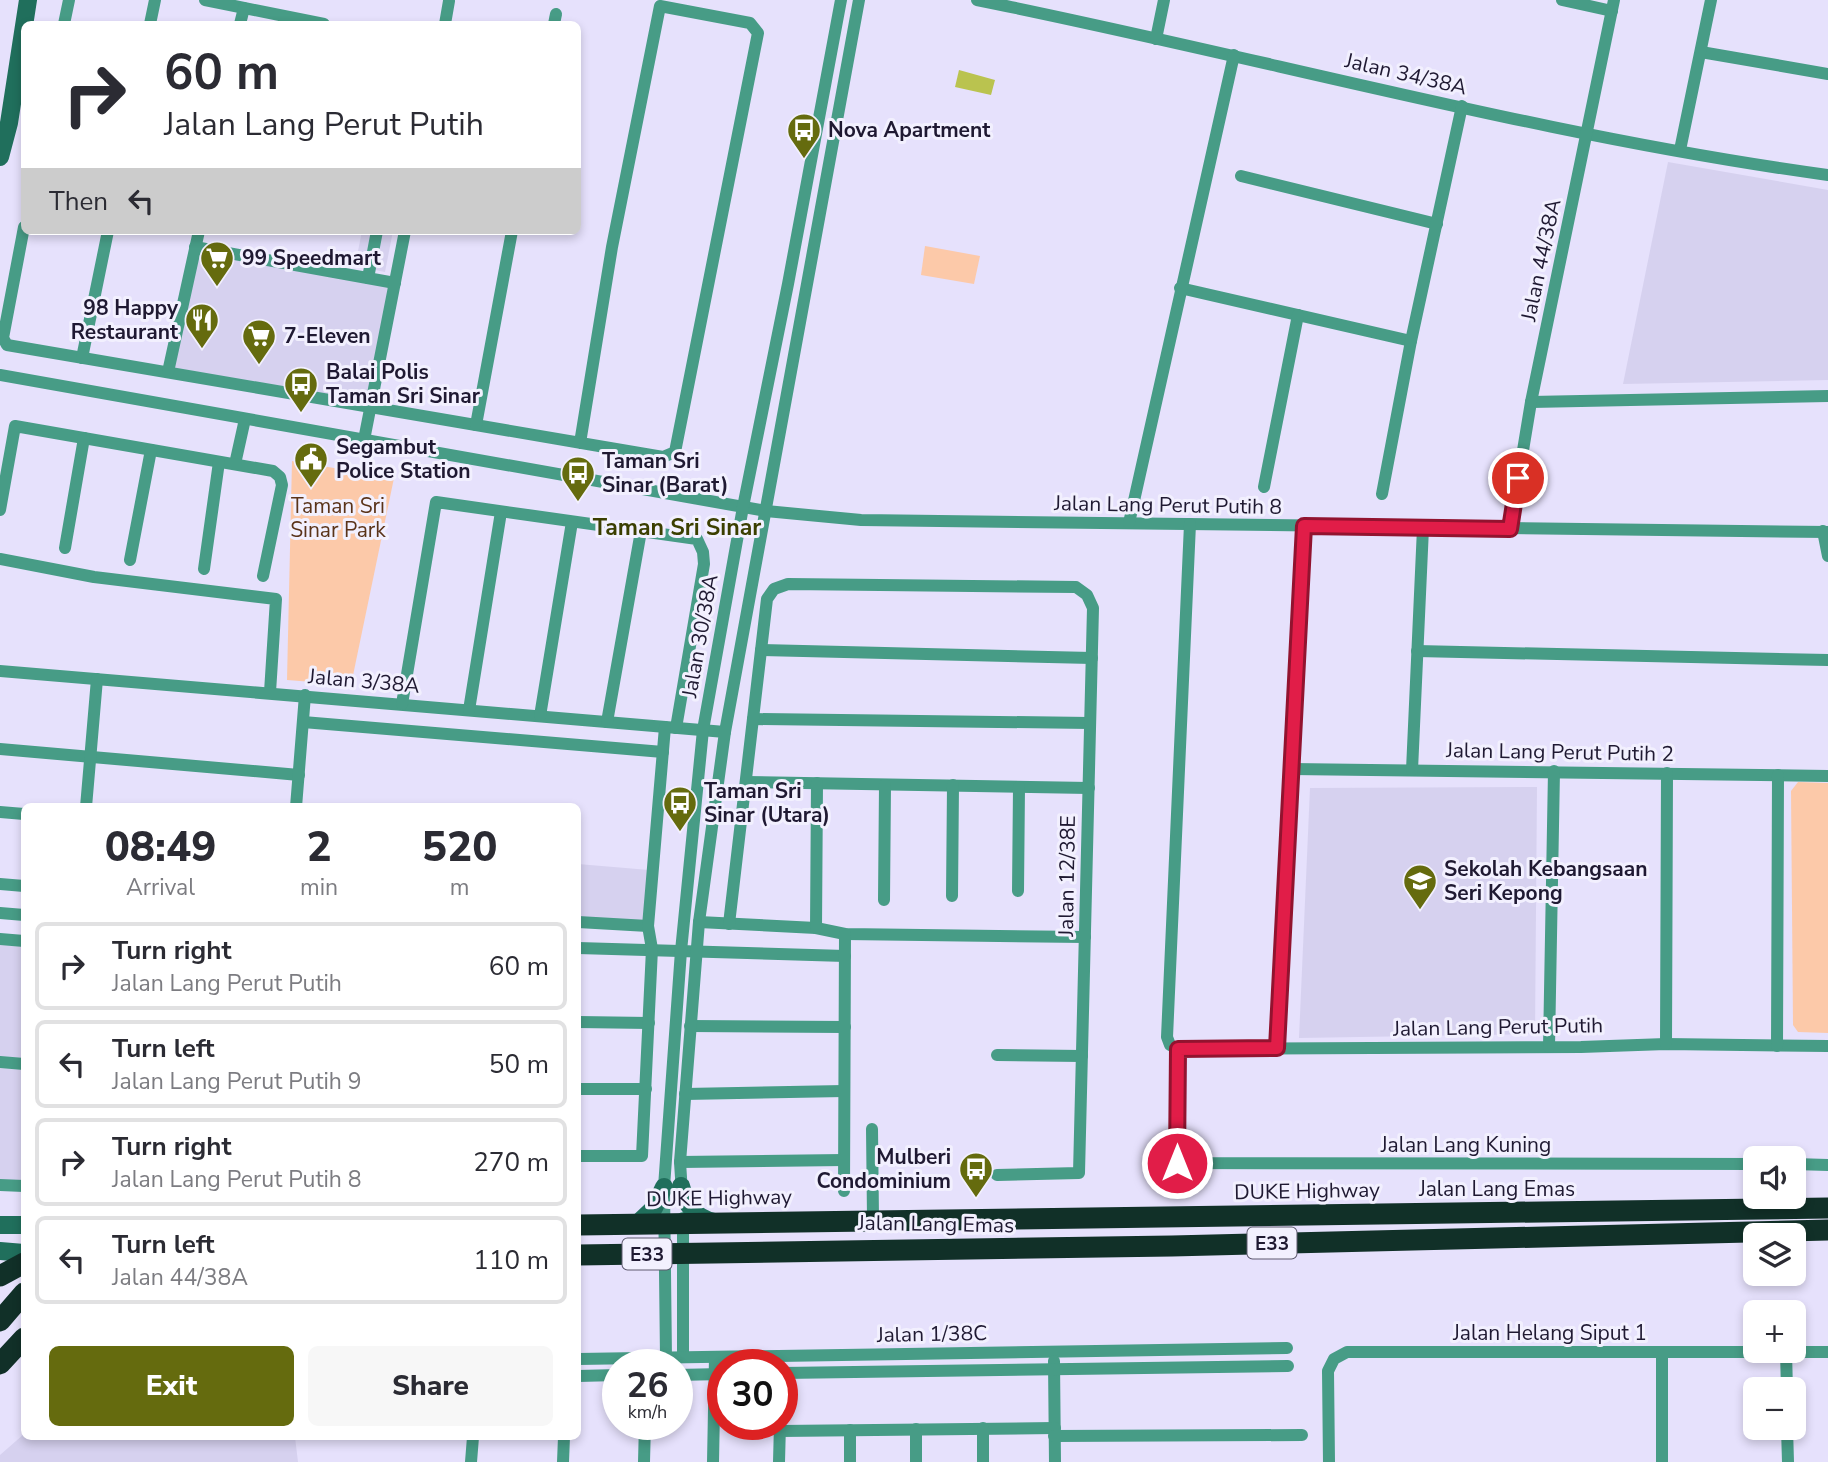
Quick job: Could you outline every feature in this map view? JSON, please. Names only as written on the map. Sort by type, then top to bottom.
[{"type":"highway","name":"DUKE Highway","points":[[581,1224],[1828,1211]]},
{"type":"highway","name":"E33","points":[[581,1255],[1172,1246],[1828,1230]]},
{"type":"highway","points":[[0,1276],[21,1265]]},
{"type":"highway","points":[[0,1321],[21,1296]]},
{"type":"highway","points":[[0,1331],[21,1313]]},
{"type":"highway","points":[[0,1364],[21,1341]]},
{"type":"main road","points":[[25,21],[28,0]]},
{"type":"main road","points":[[0,157],[9,123],[21,45]]},
{"type":"main road","points":[[637,1224],[673,1186],[696,1214],[716,1223]]},
{"type":"main road","name":"Jalan Lang Emas","points":[[581,1224],[716,1223],[1076,1209],[1828,1211]]},
{"type":"main road","points":[[0,1225],[21,1225]]},
{"type":"main road","points":[[1806,1237],[1828,1237]]},
{"type":"main road","name":"Jalan Lang Emas","points":[[581,1247],[836,1244],[1137,1252],[1743,1238]]},
{"type":"main road","points":[[0,1251],[21,1253]]},
{"type":"street","points":[[65,21],[69,0]]},
{"type":"street","points":[[151,21],[155,0]]},
{"type":"street","points":[[205,0],[309,21]]},
{"type":"street","name":"Jalan 30/38A","points":[[673,1245],[683,1223],[673,1186],[681,951],[703,730],[743,507],[841,0]]},
{"type":"street","name":"Jalan 30/38A","points":[[673,1245],[664,1224],[680,1162],[699,922],[724,732],[859,0]]},
{"type":"street","name":"Jalan 34/38A","points":[[977,0],[1586,134],[1828,175]]},
{"type":"street","points":[[1156,38],[1164,0]]},
{"type":"street","points":[[1562,0],[1613,6]]},
{"type":"street","points":[[1681,150],[1711,0]]},
{"type":"street","points":[[446,21],[449,1]]},
{"type":"street","points":[[22,235],[3,338],[7,345],[371,406],[580,443],[663,457],[675,452],[758,33],[750,23],[660,6],[612,247],[580,443]]},
{"type":"street","name":"Jalan 44/38A","points":[[1510,529],[1531,402],[1613,6]]},
{"type":"street","points":[[241,21],[244,8]]},
{"type":"street","points":[[1700,52],[1828,74]]},
{"type":"street","points":[[1129,523],[1234,55]]},
{"type":"street","points":[[1382,494],[1411,341],[1462,106]]},
{"type":"street","points":[[1241,176],[1437,224]]},
{"type":"street","points":[[82,358],[107,235]]},
{"type":"street","points":[[168,372],[198,235]]},
{"type":"street","points":[[368,278],[376,235]]},
{"type":"street","points":[[365,440],[404,235]]},
{"type":"street","points":[[477,425],[511,235]]},
{"type":"street","points":[[195,247],[395,283]]},
{"type":"street","points":[[1180,288],[1411,341]]},
{"type":"street","points":[[1264,487],[1298,315]]},
{"type":"street","name":"Jalan Lang Perut Putih 8","points":[[0,375],[765,511],[861,520],[1826,531]]},
{"type":"street","points":[[1531,402],[1828,396]]},
{"type":"street","points":[[235,464],[244,419]]},
{"type":"street","points":[[0,510],[15,426],[273,471],[280,477],[282,485],[263,576]]},
{"type":"street","points":[[65,548],[84,438]]},
{"type":"street","points":[[130,560],[151,450]]},
{"type":"street","points":[[204,569],[219,462]]},
{"type":"street","points":[[402,704],[436,502],[697,539],[703,552],[704,564],[671,727],[663,752],[648,926],[652,949],[642,1156],[581,1156]]},
{"type":"street","points":[[469,710],[501,512]]},
{"type":"street","points":[[540,716],[572,522]]},
{"type":"street","points":[[1174,1047],[1167,1037],[1190,524]]},
{"type":"street","points":[[1277,1048],[1304,526]]},
{"type":"street","points":[[1412,770],[1423,528]]},
{"type":"street","points":[[607,722],[641,531]]},
{"type":"street","points":[[1826,531],[1828,556]]},
{"type":"street","points":[[0,559],[94,577],[276,599],[270,692]]},
{"type":"street","name":"Jalan 12/38E","points":[[761,650],[767,599],[774,589],[788,584],[1076,587],[1087,595],[1093,608],[1079,1174],[997,1175]]},
{"type":"street","points":[[729,924],[761,650],[1092,657]]},
{"type":"street","points":[[1417,651],[1828,660]]},
{"type":"street","name":"Jalan 3/38A","points":[[0,671],[724,732]]},
{"type":"street","points":[[86,803],[97,679]]},
{"type":"street","points":[[296,803],[305,695]]},
{"type":"street","points":[[753,719],[1090,723]]},
{"type":"street","points":[[303,722],[663,752]]},
{"type":"street","points":[[0,749],[299,775]]},
{"type":"street","name":"Jalan Lang Perut Putih 2","points":[[1292,769],[1828,776]]},
{"type":"street","points":[[1549,1046],[1554,771]]},
{"type":"street","points":[[1666,1044],[1667,773]]},
{"type":"street","points":[[1777,1046],[1778,775]]},
{"type":"street","points":[[746,782],[1088,788]]},
{"type":"street","points":[[816,928],[817,783]]},
{"type":"street","points":[[884,900],[885,785]]},
{"type":"street","points":[[951,896],[953,785]]},
{"type":"street","points":[[1018,891],[1020,787]]},
{"type":"street","points":[[0,812],[21,814]]},
{"type":"street","points":[[0,884],[21,886]]},
{"type":"street","points":[[0,913],[21,915]]},
{"type":"street","points":[[581,922],[648,926]]},
{"type":"street","points":[[699,922],[816,928],[845,934],[1085,937]]},
{"type":"street","points":[[844,1191],[845,934]]},
{"type":"street","points":[[0,939],[21,941]]},
{"type":"street","points":[[581,948],[845,956]]},
{"type":"street","points":[[581,1022],[649,1023]]},
{"type":"street","points":[[690,1026],[845,1027]]},
{"type":"street","name":"Jalan Lang Perut Putih","points":[[1174,1047],[1828,1045]]},
{"type":"street","name":"Jalan Lang Kuning","points":[[1174,1047],[1177,1163],[1743,1164]]},
{"type":"street","points":[[997,1055],[1082,1055]]},
{"type":"street","points":[[0,1062],[21,1064]]},
{"type":"street","points":[[581,1089],[646,1089]]},
{"type":"street","points":[[685,1094],[844,1091]]},
{"type":"street","points":[[872,1129],[873,1218]]},
{"type":"street","points":[[680,1162],[844,1160]]},
{"type":"street","points":[[1806,1164],[1828,1164]]},
{"type":"street","points":[[0,1185],[21,1186]]},
{"type":"street","points":[[673,1245],[682,1349]]},
{"type":"street","points":[[666,1349],[673,1245]]},
{"type":"street","name":"Jalan 1/38C","points":[[798,1359],[1287,1348]]},
{"type":"street","points":[[1054,1352],[1055,1462]]},
{"type":"street","name":"Jalan Helang Siput 1","points":[[1329,1462],[1328,1371],[1334,1359],[1347,1352],[1743,1352]]},
{"type":"street","name":"Jalan Helang Siput 1","points":[[1806,1352],[1828,1352]]},
{"type":"street","points":[[1662,1353],[1662,1462]]},
{"type":"street","name":"Jalan 1/38C","points":[[581,1359],[602,1360]]},
{"type":"street","name":"Jalan 1/38C","points":[[798,1373],[1288,1366]]},
{"type":"street","points":[[581,1376],[602,1376]]},
{"type":"street","points":[[983,1428],[983,1462]]},
{"type":"street","points":[[798,1429],[983,1428],[1054,1432],[1302,1435]]},
{"type":"street","points":[[916,1429],[916,1462]]},
{"type":"street","points":[[850,1430],[850,1462]]},
{"type":"street","points":[[471,1462],[473,1440]]},
{"type":"street","points":[[564,1440],[564,1462]]},
{"type":"street","points":[[644,1462],[645,1440]]},
{"type":"street","points":[[713,1462],[714,1440]]},
{"type":"street","points":[[779,1462],[780,1440]]},
{"type":"street","points":[[1787,1440],[1788,1462]]},
{"type":"shaded area","points":[[959,70],[995,80],[991,95],[955,87]]},
{"type":"shaded area","points":[[1668,162],[1828,190],[1828,380],[1623,384]]},
{"type":"shaded area","points":[[361,235],[392,235],[385,272],[355,266]]},
{"type":"shaded area","points":[[199,252],[389,287],[368,401],[174,368]]},
{"type":"shaded area","name":"Sekolah Kebangsaan Seri Kepong","points":[[1537,787],[1535,1034],[1299,1038],[1310,788]]},
{"type":"shaded area","points":[[581,864],[649,870],[644,921],[581,917]]},
{"type":"shaded area","points":[[0,944],[21,946],[21,1182],[0,1181]]},
{"type":"shaded area","points":[[21,1437],[21,1440],[295,1440],[298,1462],[0,1462],[0,1455]]},
{"type":"green space","points":[[925,246],[980,256],[974,284],[921,275]]},
{"type":"green space","name":"Taman Sri Sinar Park","points":[[292,461],[394,478],[351,685],[287,680]]},
{"type":"green space","points":[[1798,782],[1828,783],[1828,1033],[1798,1032],[1793,1025],[1791,791]]},
{"type":"place","name":"Nova Apartment","points":[[804,160]]},
{"type":"place","name":"99 Speedmart","points":[[217,288]]},
{"type":"place","name":"98 Happy Restaurant","points":[[202,350]]},
{"type":"place","name":"7-Eleven","points":[[259,366]]},
{"type":"place","name":"Balai Polis Taman Sri Sinar","points":[[301,414]]},
{"type":"place","name":"Segambut Police Station","points":[[311,489]]},
{"type":"place","name":"Taman Sri Sinar (Barat)","points":[[578,503]]},
{"type":"place","name":"Taman Sri Sinar (Utara)","points":[[680,833]]},
{"type":"place","name":"Sekolah Kebangsaan Seri Kepong","points":[[1420,911]]},
{"type":"place","name":"Mulberi Condominium","points":[[976,1199]]},
{"type":"district","name":"Taman Sri Sinar","points":[[677,527]]},
{"type":"route","points":[[1177,1163],[1178,1049],[1277,1048],[1304,526],[1510,529],[1518,478]]}]
